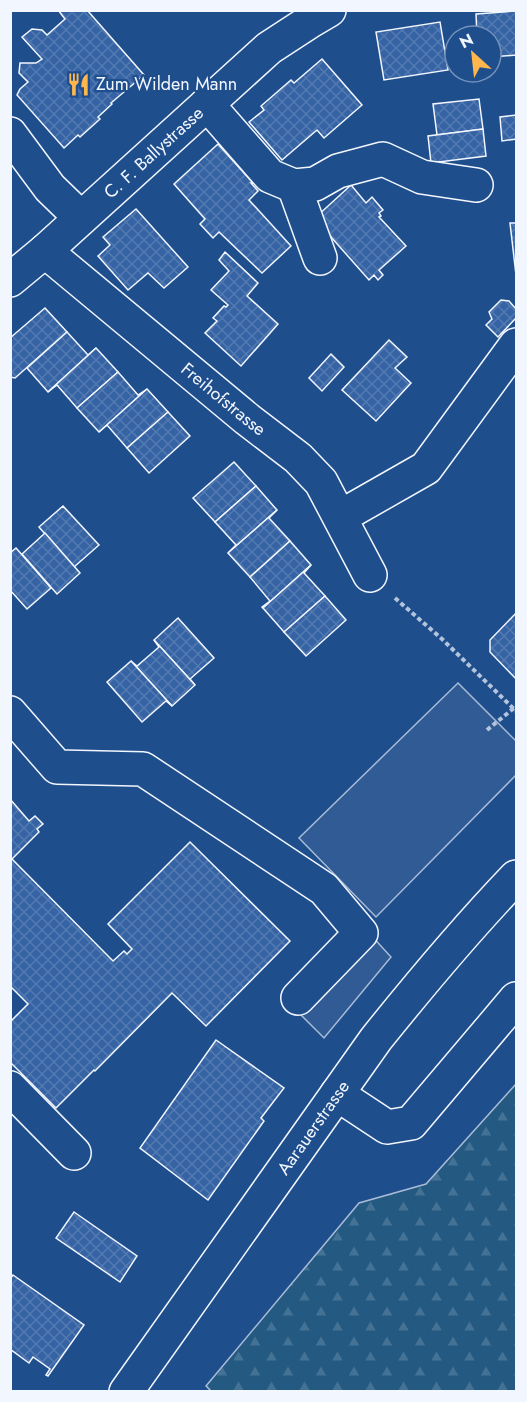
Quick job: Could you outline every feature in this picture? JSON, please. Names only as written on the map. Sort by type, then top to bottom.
[{"type":"street","name":"C. F. Ballystrasse","points":[[10,280],[270,48],[316,14]]},
{"type":"street","points":[[207,104],[270,176],[294,186],[315,184],[338,171],[383,159],[422,177],[476,185]]},
{"type":"street","points":[[10,134],[50,188],[81,218]]},
{"type":"street","points":[[294,186],[320,258]]},
{"type":"street","name":"Freihofstrasse","points":[[45,251],[247,419],[298,458],[321,482],[370,575]]},
{"type":"street","points":[[340,517],[426,468],[516,345]]},
{"type":"street","points":[[10,714],[57,767],[143,769],[324,889],[361,933],[298,998]]},
{"type":"street","name":"Aarauerstrasse","points":[[126,1392],[376,1039],[414,991],[516,877]]},
{"type":"street","points":[[337,1094],[387,1127],[411,1123],[516,999]]},
{"type":"street","points":[[10,1088],[74,1153]]},
{"type":"path","points":[[370,575],[442,639],[515,710],[487,730]]},
{"type":"green space","points":[[516,1084],[516,1391],[211,1391],[206,1386],[359,1203],[426,1184]]},
{"type":"shaded area","points":[[458,683],[516,741],[516,775],[376,917],[299,838]]},
{"type":"shaded area","points":[[359,922],[391,957],[324,1038],[285,999]]},
{"type":"building","points":[[58,10],[87,10],[144,75],[111,103],[98,117],[100,119],[64,148],[17,95],[28,82],[19,73],[20,63],[36,63],[42,59],[22,37],[32,29],[42,30],[47,35],[65,19]]},
{"type":"building","points":[[516,11],[516,55],[503,56],[503,24],[476,24],[476,14]]},
{"type":"building","points":[[440,22],[443,40],[443,71],[384,80],[376,32]]},
{"type":"building","points":[[322,59],[362,105],[324,138],[317,130],[282,160],[249,122],[264,110],[261,106],[291,80],[294,83]]},
{"type":"building","points":[[479,99],[483,129],[437,135],[433,104]]},
{"type":"building","points":[[516,115],[516,139],[502,141],[500,117]]},
{"type":"building","points":[[483,129],[486,156],[431,163],[428,136]]},
{"type":"building","points":[[218,144],[258,191],[249,200],[291,246],[262,273],[219,232],[213,238],[200,224],[205,219],[174,184]]},
{"type":"building","points":[[351,185],[366,203],[372,197],[383,210],[379,213],[381,216],[379,217],[406,246],[379,270],[383,275],[378,280],[374,275],[369,280],[316,220],[316,217]]},
{"type":"building","points":[[136,209],[188,267],[164,288],[148,273],[128,290],[98,256],[110,245],[103,237]]},
{"type":"building","points":[[510,223],[516,223],[516,275]]},
{"type":"building","points":[[225,252],[258,283],[247,296],[278,324],[241,366],[205,333],[217,321],[213,318],[224,306],[228,305],[211,290],[229,271],[219,260]]},
{"type":"building","points":[[501,300],[509,301],[516,309],[516,318],[498,337],[486,325],[492,319],[489,312]]},
{"type":"building","points":[[45,308],[67,332],[15,378],[10,377],[10,338]]},
{"type":"building","points":[[67,332],[88,355],[96,348],[48,392],[27,368]]},
{"type":"building","points":[[389,340],[407,357],[395,368],[411,383],[376,421],[342,390]]},
{"type":"building","points":[[96,348],[118,372],[77,408],[57,385],[48,392]]},
{"type":"building","points":[[331,354],[344,367],[322,391],[309,378]]},
{"type":"building","points":[[118,372],[138,395],[147,389],[99,432],[77,408]]},
{"type":"building","points":[[147,389],[168,412],[127,448],[107,425],[99,432]]},
{"type":"building","points":[[168,412],[190,436],[149,473],[127,448]]},
{"type":"building","points":[[234,462],[256,486],[215,522],[193,498]]},
{"type":"building","points":[[256,486],[277,510],[228,553],[236,545],[215,522]]},
{"type":"building","points":[[63,506],[99,545],[74,567],[39,527]]},
{"type":"building","points":[[277,510],[269,518],[290,541],[250,577],[228,553]]},
{"type":"building","points":[[45,533],[80,573],[57,594],[22,554]]},
{"type":"building","points":[[290,541],[311,565],[263,608],[270,601],[250,577]]},
{"type":"building","points":[[16,548],[51,588],[27,609],[10,590],[10,553]]},
{"type":"building","points":[[311,565],[304,573],[325,596],[284,632],[263,608]]},
{"type":"building","points":[[325,596],[346,620],[306,656],[284,632]]},
{"type":"building","points":[[516,613],[516,679],[490,652],[490,640]]},
{"type":"building","points":[[178,618],[214,658],[190,679],[195,685],[154,640]]},
{"type":"building","points":[[154,640],[195,685],[172,706],[131,661],[137,666],[159,647]]},
{"type":"building","points":[[131,661],[172,706],[166,701],[142,722],[107,682]]},
{"type":"building","points":[[10,799],[29,821],[35,816],[43,824],[37,829],[39,832],[12,859],[113,961],[124,951],[127,954],[132,949],[108,924],[190,842],[290,941],[206,1026],[172,993],[56,1108],[10,1062],[10,1022],[28,1004],[10,986]]},
{"type":"building","points":[[216,1040],[284,1088],[261,1118],[264,1121],[208,1200],[140,1148]]},
{"type":"building","points":[[74,1212],[137,1256],[120,1282],[56,1238]]},
{"type":"building","points":[[13,1275],[84,1325],[48,1376],[46,1375],[50,1369],[33,1357],[29,1363],[10,1349],[10,1279]]},
{"type":"place","name":"Zum Wilden Mann","points":[[78,84]]}]
